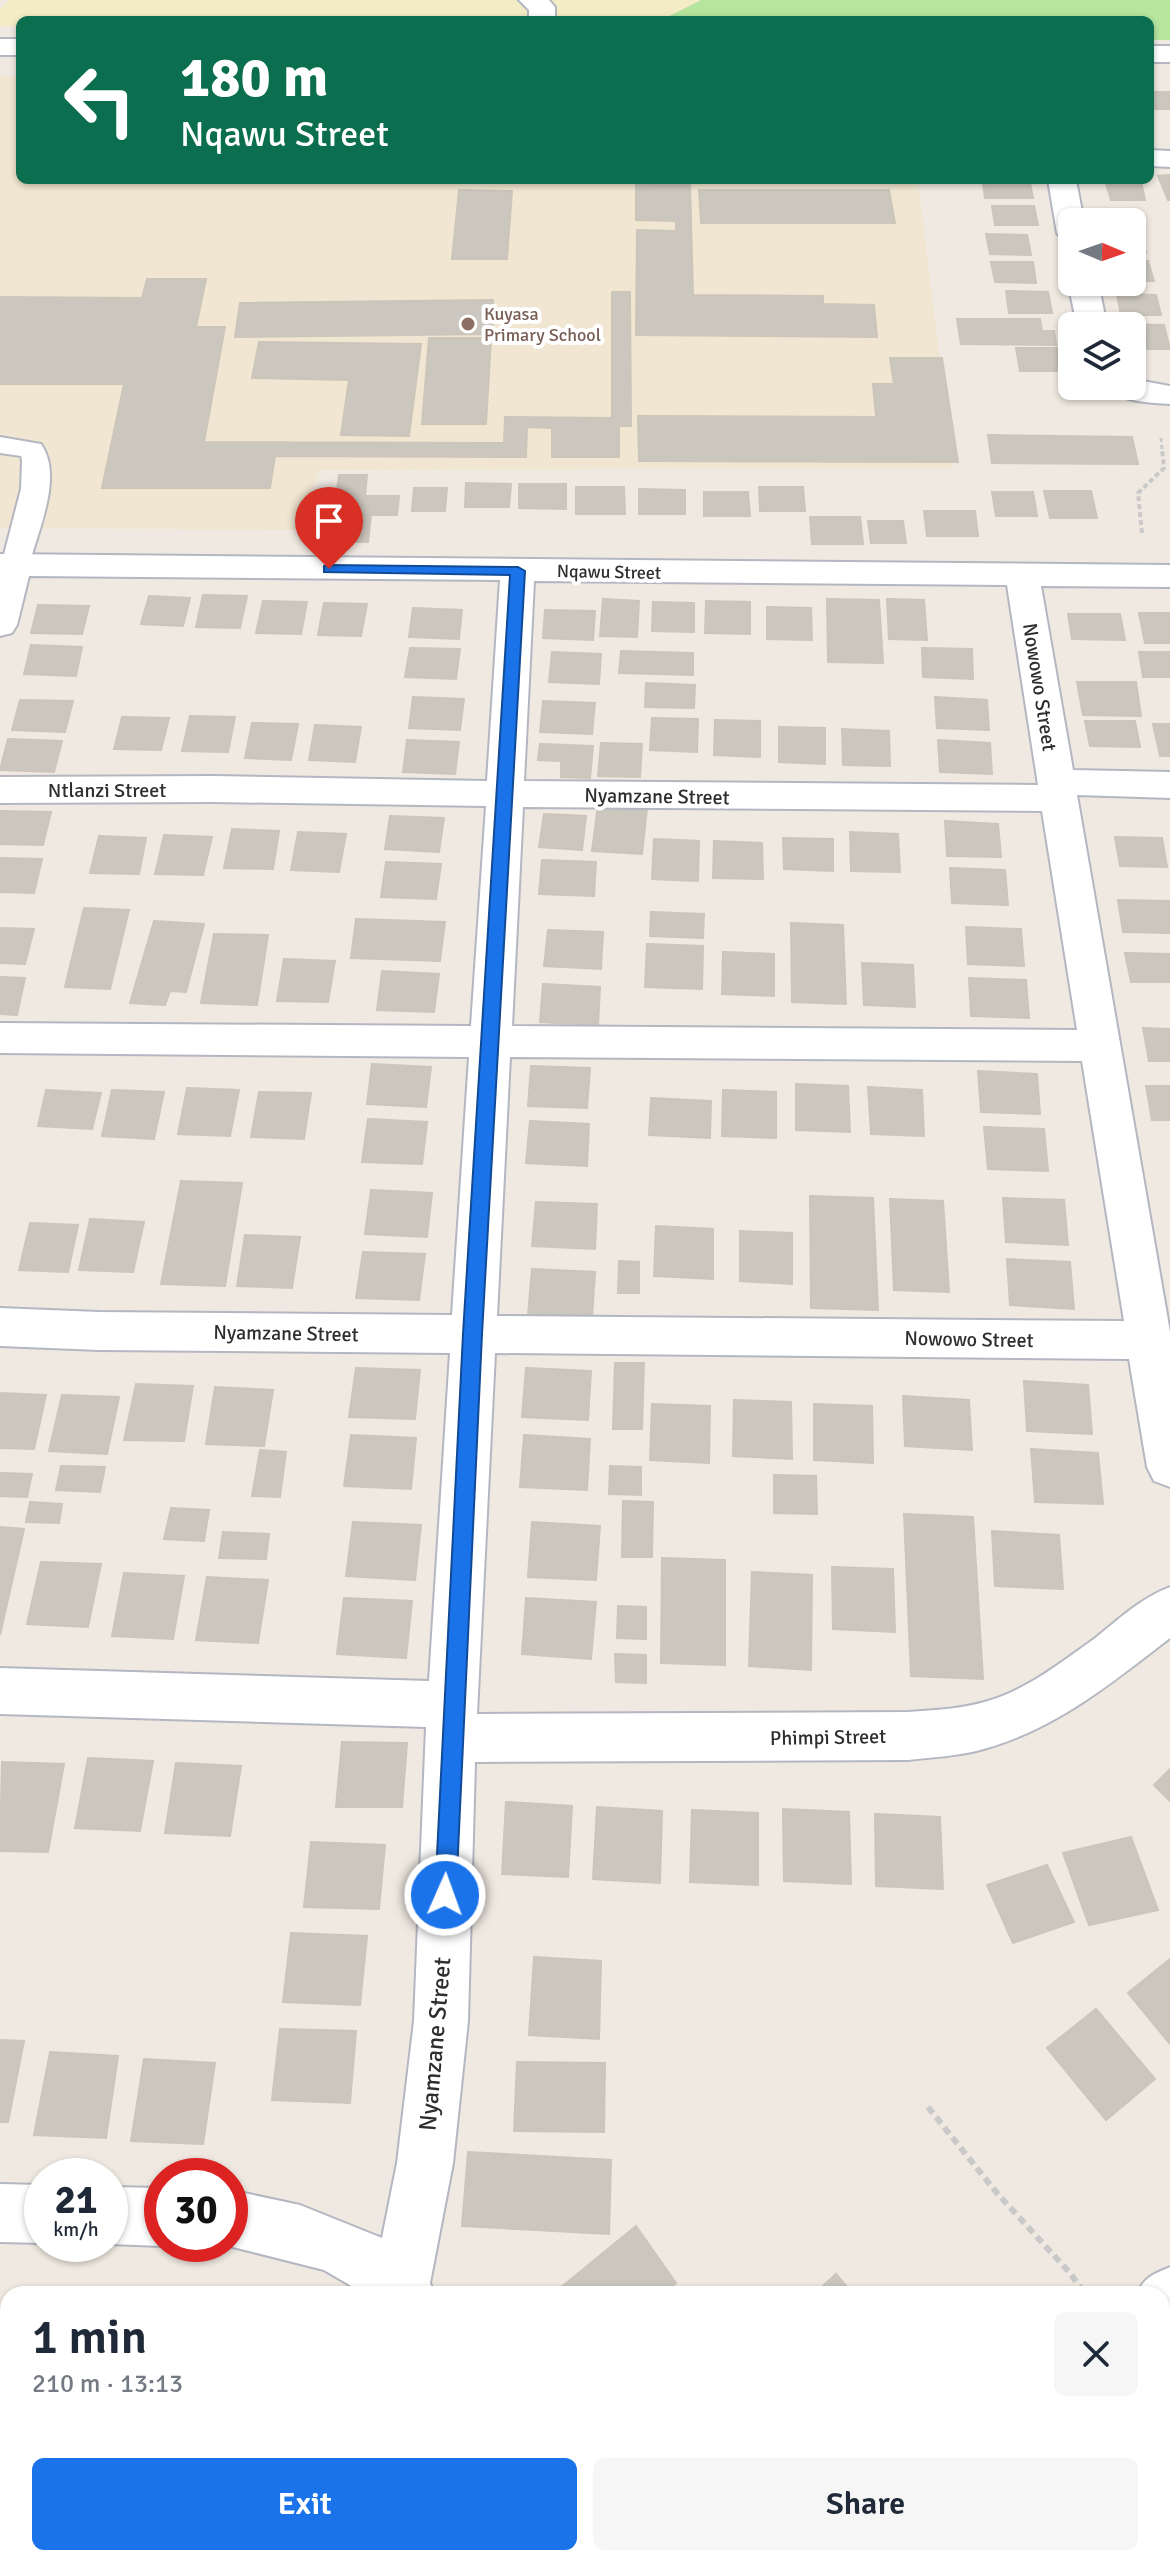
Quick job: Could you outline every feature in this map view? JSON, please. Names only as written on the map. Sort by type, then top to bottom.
[{"type":"street","points":[[532,0],[542,7],[542,16]]},
{"type":"street","points":[[1063,184],[1067,208]]},
{"type":"street","points":[[0,625],[8,566]]},
{"type":"street","name":"Nqawu Street","points":[[8,566],[1158,576]]},
{"type":"street","name":"Nyamzane Street","points":[[404,2286],[425,2163],[441,2021],[452,1722],[518,571]]},
{"type":"street","name":"Nowowo Street","points":[[1022,575],[1170,1467]]},
{"type":"street","points":[[1057,790],[1170,785]]},
{"type":"street","name":"Nyamzane Street","points":[[213,789],[761,798],[1057,790]]},
{"type":"street","name":"Ntlanzi Street","points":[[0,790],[213,789]]},
{"type":"street","points":[[0,1038],[1101,1046]]},
{"type":"street","name":"Nyamzane Street","points":[[0,1327],[99,1331],[791,1337]]},
{"type":"street","name":"Nowowo Street","points":[[791,1337],[1147,1340]]},
{"type":"street","name":"Phimpi Street","points":[[452,1722],[908,1736],[958,1731],[997,1722],[1040,1703],[1170,1609]]},
{"type":"street","points":[[0,1691],[52,1692],[452,1722]]},
{"type":"street","points":[[0,2213],[24,2214]]},
{"type":"street","points":[[248,2222],[289,2228],[350,2252],[397,2286]]},
{"type":"lane","points":[[0,445],[32,450],[37,462],[36,478],[8,566]]},
{"type":"path","points":[[1149,392],[1164,468],[1138,493],[1158,576]]},
{"type":"path","points":[[928,2107],[996,2192],[1079,2286]]},
{"type":"shaded area","name":"Kuyasa Primary School","points":[[0,76],[16,77],[16,184],[918,184],[953,468],[320,470],[295,530],[0,528]]},
{"type":"green space","points":[[701,0],[1170,0],[1170,40],[1154,40],[1154,16],[669,16]]},
{"type":"sand","points":[[9,0],[701,0],[669,16],[16,16],[16,26],[0,26],[0,9]]},
{"type":"building","points":[[1154,92],[1170,92],[1170,109],[1154,109]]},
{"type":"building","points":[[1170,175],[1170,200],[1168,200],[1158,176]]},
{"type":"building","points":[[636,184],[690,185],[693,295],[823,296],[823,304],[874,305],[877,337],[636,335],[637,230],[676,231],[676,221],[636,220]]},
{"type":"building","points":[[983,184],[1030,184],[1033,198],[985,198]]},
{"type":"building","points":[[1106,184],[1142,184],[1145,200],[1111,200]]},
{"type":"building","points":[[459,190],[512,191],[507,259],[452,259]]},
{"type":"building","points":[[699,190],[889,190],[895,223],[701,223]]},
{"type":"building","points":[[992,206],[1034,206],[1038,225],[995,225]]},
{"type":"building","points":[[986,234],[1027,235],[1031,255],[990,254]]},
{"type":"building","points":[[1146,261],[1148,261],[1154,281],[1146,281]]},
{"type":"building","points":[[991,262],[1033,262],[1036,283],[995,282]]},
{"type":"building","points":[[147,279],[206,279],[196,327],[225,327],[204,442],[504,443],[505,417],[612,418],[612,292],[630,292],[631,426],[619,426],[619,457],[552,457],[552,428],[527,427],[526,457],[275,456],[270,488],[102,488],[124,384],[0,384],[0,297],[142,298]]},
{"type":"building","points":[[1006,291],[1048,292],[1052,313],[1009,313]]},
{"type":"building","points":[[1156,295],[1161,315],[1146,315],[1146,312],[1120,312],[1117,296]]},
{"type":"building","points":[[493,300],[493,334],[235,337],[240,303]]},
{"type":"building","points":[[957,319],[1040,319],[1042,331],[1054,331],[1056,345],[961,344]]},
{"type":"building","points":[[1146,325],[1164,325],[1170,349],[1146,349]]},
{"type":"building","points":[[429,338],[491,338],[486,424],[422,424]]},
{"type":"building","points":[[259,342],[421,344],[409,436],[341,435],[349,380],[252,378]]},
{"type":"building","points":[[1016,348],[1057,348],[1058,371],[1020,371]]},
{"type":"building","points":[[890,358],[942,358],[958,462],[639,461],[638,416],[876,417],[873,384],[894,384]]},
{"type":"building","points":[[988,435],[1132,437],[1138,464],[992,463]]},
{"type":"building","points":[[339,475],[367,475],[365,496],[399,496],[397,515],[371,515],[368,542],[330,542]]},
{"type":"building","points":[[466,483],[511,484],[509,507],[465,507]]},
{"type":"building","points":[[519,484],[566,484],[566,509],[519,508]]},
{"type":"building","points":[[576,487],[624,487],[625,514],[576,514]]},
{"type":"building","points":[[759,487],[803,487],[805,511],[760,511]]},
{"type":"building","points":[[414,488],[447,488],[445,511],[412,511]]},
{"type":"building","points":[[639,489],[685,490],[685,514],[639,514]]},
{"type":"building","points":[[1044,491],[1091,491],[1097,518],[1050,518]]},
{"type":"building","points":[[704,492],[748,492],[750,516],[704,516]]},
{"type":"building","points":[[992,492],[1033,492],[1037,516],[996,516]]},
{"type":"building","points":[[924,511],[975,511],[978,536],[927,536]]},
{"type":"building","points":[[810,517],[860,517],[863,544],[812,544]]},
{"type":"building","points":[[868,521],[903,521],[906,543],[871,543]]},
{"type":"building","points":[[203,595],[247,596],[240,628],[196,627]]},
{"type":"building","points":[[149,596],[190,598],[183,626],[141,624]]},
{"type":"building","points":[[603,599],[639,601],[637,637],[600,636]]},
{"type":"building","points":[[827,599],[879,600],[883,663],[828,662]]},
{"type":"building","points":[[887,599],[924,600],[927,640],[889,639]]},
{"type":"building","points":[[263,601],[307,602],[301,634],[256,633]]},
{"type":"building","points":[[706,601],[750,602],[750,634],[705,633]]},
{"type":"building","points":[[653,602],[694,603],[694,632],[652,631]]},
{"type":"building","points":[[324,603],[367,604],[361,636],[318,635]]},
{"type":"building","points":[[38,605],[89,606],[82,634],[31,633]]},
{"type":"building","points":[[767,607],[811,608],[812,640],[767,639]]},
{"type":"building","points":[[413,608],[462,610],[459,639],[409,637]]},
{"type":"building","points":[[545,610],[595,611],[593,640],[543,638]]},
{"type":"building","points":[[1139,613],[1170,613],[1170,643],[1145,643]]},
{"type":"building","points":[[1068,614],[1120,614],[1125,640],[1072,639]]},
{"type":"building","points":[[31,645],[82,647],[76,676],[24,674]]},
{"type":"building","points":[[410,648],[460,649],[456,679],[405,677]]},
{"type":"building","points":[[922,648],[972,649],[973,679],[923,677]]},
{"type":"building","points":[[621,651],[693,653],[693,675],[619,673]]},
{"type":"building","points":[[552,652],[601,654],[599,684],[549,682]]},
{"type":"building","points":[[1139,652],[1170,652],[1170,677],[1143,677]]},
{"type":"building","points":[[1077,682],[1136,682],[1141,716],[1083,715]]},
{"type":"building","points":[[646,683],[695,685],[694,708],[645,707]]},
{"type":"building","points":[[413,697],[464,699],[460,730],[409,728]]},
{"type":"building","points":[[935,697],[987,700],[989,730],[937,728]]},
{"type":"building","points":[[20,700],[73,701],[65,732],[12,730]]},
{"type":"building","points":[[543,701],[595,703],[592,734],[540,732]]},
{"type":"building","points":[[190,716],[235,717],[228,752],[182,751]]},
{"type":"building","points":[[122,717],[169,718],[161,750],[114,749]]},
{"type":"building","points":[[652,718],[698,719],[697,752],[650,750]]},
{"type":"building","points":[[715,720],[760,721],[760,757],[714,755]]},
{"type":"building","points":[[1085,721],[1135,721],[1140,747],[1090,746]]},
{"type":"building","points":[[252,723],[298,724],[291,760],[245,758]]},
{"type":"building","points":[[1153,724],[1170,724],[1170,756],[1160,756]]},
{"type":"building","points":[[315,725],[361,727],[355,762],[309,760]]},
{"type":"building","points":[[779,727],[825,728],[825,764],[779,762]]},
{"type":"building","points":[[842,729],[889,731],[890,766],[843,765]]},
{"type":"building","points":[[8,739],[62,741],[54,772],[0,770]]},
{"type":"building","points":[[407,740],[459,742],[455,774],[403,772]]},
{"type":"building","points":[[938,740],[990,743],[992,774],[940,772]]},
{"type":"building","points":[[601,743],[642,744],[640,777],[598,776]]},
{"type":"building","points":[[540,744],[593,746],[590,778],[561,777],[561,761],[538,760]]},
{"type":"building","points":[[598,805],[647,808],[642,854],[592,851]]},
{"type":"building","points":[[0,811],[51,812],[43,845],[0,844]]},
{"type":"building","points":[[544,814],[586,816],[582,850],[539,847]]},
{"type":"building","points":[[390,816],[444,818],[439,852],[385,849]]},
{"type":"building","points":[[945,821],[998,824],[1001,857],[947,856]]},
{"type":"building","points":[[232,829],[279,831],[273,869],[224,868]]},
{"type":"building","points":[[298,832],[346,834],[339,872],[291,870]]},
{"type":"building","points":[[850,832],[898,834],[900,872],[851,871]]},
{"type":"building","points":[[164,835],[212,837],[203,875],[155,874]]},
{"type":"building","points":[[99,836],[146,838],[139,874],[90,873]]},
{"type":"building","points":[[1115,837],[1162,838],[1167,867],[1120,866]]},
{"type":"building","points":[[783,838],[833,839],[833,871],[784,869]]},
{"type":"building","points":[[654,839],[699,841],[698,881],[652,879]]},
{"type":"building","points":[[714,841],[762,843],[763,879],[713,878]]},
{"type":"building","points":[[0,858],[42,859],[34,893],[0,892]]},
{"type":"building","points":[[542,860],[596,862],[594,896],[539,894]]},
{"type":"building","points":[[386,862],[441,864],[436,899],[381,897]]},
{"type":"building","points":[[950,868],[1005,870],[1008,905],[952,903]]},
{"type":"building","points":[[1118,900],[1170,901],[1170,933],[1123,932]]},
{"type":"building","points":[[84,908],[129,910],[110,989],[65,987]]},
{"type":"building","points":[[651,912],[704,914],[703,938],[650,936]]},
{"type":"building","points":[[356,919],[445,922],[440,961],[351,958]]},
{"type":"building","points":[[154,921],[204,924],[186,992],[170,991],[165,1005],[130,1003]]},
{"type":"building","points":[[791,923],[843,925],[846,1004],[792,1002]]},
{"type":"building","points":[[966,927],[1021,929],[1024,966],[968,964]]},
{"type":"building","points":[[0,928],[34,929],[25,964],[0,963]]},
{"type":"building","points":[[548,930],[603,932],[601,969],[544,966]]},
{"type":"building","points":[[214,934],[268,935],[257,1005],[201,1003]]},
{"type":"building","points":[[647,944],[703,946],[702,989],[645,987]]},
{"type":"building","points":[[723,952],[774,954],[774,996],[722,994]]},
{"type":"building","points":[[1125,953],[1170,954],[1170,982],[1131,982]]},
{"type":"building","points":[[284,959],[335,961],[328,1002],[277,1001]]},
{"type":"building","points":[[862,963],[913,965],[915,1007],[864,1005]]},
{"type":"building","points":[[382,971],[439,974],[434,1012],[377,1010]]},
{"type":"building","points":[[0,977],[25,978],[17,1015],[0,1014]]},
{"type":"building","points":[[969,978],[1026,980],[1029,1018],[971,1016]]},
{"type":"building","points":[[543,984],[600,987],[598,1025],[540,1022]]},
{"type":"building","points":[[1143,1028],[1170,1029],[1170,1061],[1149,1061]]},
{"type":"building","points":[[372,1064],[431,1067],[426,1107],[367,1104]]},
{"type":"building","points":[[531,1066],[590,1068],[587,1108],[528,1106]]},
{"type":"building","points":[[978,1071],[1037,1074],[1040,1114],[981,1112]]},
{"type":"building","points":[[796,1084],[848,1086],[850,1132],[796,1130]]},
{"type":"building","points":[[1146,1086],[1170,1086],[1170,1120],[1152,1120]]},
{"type":"building","points":[[868,1087],[922,1090],[924,1136],[871,1134]]},
{"type":"building","points":[[187,1088],[239,1090],[230,1136],[178,1134]]},
{"type":"building","points":[[46,1090],[101,1093],[92,1129],[38,1126]]},
{"type":"building","points":[[112,1090],[164,1092],[154,1139],[102,1136]]},
{"type":"building","points":[[723,1090],[776,1092],[776,1138],[722,1136]]},
{"type":"building","points":[[259,1092],[311,1093],[304,1139],[251,1137]]},
{"type":"building","points":[[651,1098],[711,1101],[710,1138],[649,1135]]},
{"type":"building","points":[[368,1119],[427,1122],[422,1164],[362,1162]]},
{"type":"building","points":[[530,1121],[589,1124],[587,1166],[526,1163]]},
{"type":"building","points":[[984,1127],[1044,1129],[1048,1171],[988,1169]]},
{"type":"building","points":[[181,1181],[242,1183],[225,1286],[161,1284]]},
{"type":"building","points":[[371,1190],[432,1193],[427,1237],[365,1234]]},
{"type":"building","points":[[810,1196],[873,1198],[878,1310],[811,1308]]},
{"type":"building","points":[[1003,1198],[1064,1200],[1068,1245],[1006,1242]]},
{"type":"building","points":[[890,1199],[943,1201],[949,1292],[894,1290]]},
{"type":"building","points":[[536,1202],[597,1204],[595,1249],[532,1246]]},
{"type":"building","points":[[90,1219],[144,1222],[133,1272],[79,1270]]},
{"type":"building","points":[[30,1223],[78,1225],[68,1272],[19,1270]]},
{"type":"building","points":[[656,1226],[713,1229],[713,1279],[654,1276]]},
{"type":"building","points":[[740,1231],[792,1233],[792,1284],[740,1281]]},
{"type":"building","points":[[245,1235],[300,1237],[292,1288],[237,1286]]},
{"type":"building","points":[[363,1252],[425,1254],[419,1300],[356,1298]]},
{"type":"building","points":[[1007,1259],[1070,1262],[1074,1309],[1010,1305]]},
{"type":"building","points":[[619,1261],[639,1262],[639,1293],[618,1293]]},
{"type":"building","points":[[532,1269],[595,1272],[592,1318],[528,1315]]},
{"type":"building","points":[[615,1363],[644,1363],[642,1429],[613,1429]]},
{"type":"building","points":[[356,1368],[420,1370],[415,1419],[349,1417]]},
{"type":"building","points":[[526,1368],[591,1371],[588,1420],[522,1417]]},
{"type":"building","points":[[1024,1381],[1088,1385],[1092,1434],[1027,1431]]},
{"type":"building","points":[[136,1384],[193,1386],[184,1441],[124,1440]]},
{"type":"building","points":[[215,1387],[273,1390],[264,1446],[206,1444]]},
{"type":"building","points":[[0,1393],[46,1395],[34,1449],[0,1448]]},
{"type":"building","points":[[62,1395],[119,1397],[107,1454],[49,1451]]},
{"type":"building","points":[[903,1396],[969,1400],[972,1450],[905,1446]]},
{"type":"building","points":[[734,1400],[791,1402],[792,1459],[733,1456]]},
{"type":"building","points":[[652,1404],[710,1406],[709,1463],[650,1460]]},
{"type":"building","points":[[814,1404],[872,1406],[873,1463],[814,1460]]},
{"type":"building","points":[[351,1435],[416,1438],[411,1489],[344,1486]]},
{"type":"building","points":[[524,1435],[590,1439],[587,1490],[520,1487]]},
{"type":"building","points":[[1031,1449],[1098,1453],[1103,1504],[1035,1502]]},
{"type":"building","points":[[260,1450],[286,1452],[280,1497],[252,1496]]},
{"type":"building","points":[[61,1466],[105,1467],[100,1492],[56,1490]]},
{"type":"building","points":[[610,1466],[641,1467],[641,1495],[609,1494]]},
{"type":"building","points":[[0,1473],[32,1474],[27,1497],[0,1496]]},
{"type":"building","points":[[774,1475],[816,1476],[817,1514],[774,1513]]},
{"type":"building","points":[[623,1501],[653,1502],[652,1557],[622,1557]]},
{"type":"building","points":[[30,1502],[62,1504],[59,1523],[26,1522]]},
{"type":"building","points":[[171,1508],[209,1510],[204,1541],[164,1539]]},
{"type":"building","points":[[904,1514],[973,1517],[983,1679],[911,1676]]},
{"type":"building","points":[[353,1522],[421,1525],[415,1580],[346,1576]]},
{"type":"building","points":[[532,1522],[600,1526],[596,1580],[528,1577]]},
{"type":"building","points":[[0,1527],[24,1529],[0,1635]]},
{"type":"building","points":[[992,1531],[1059,1535],[1063,1589],[995,1586]]},
{"type":"building","points":[[223,1532],[269,1534],[266,1559],[219,1558]]},
{"type":"building","points":[[662,1558],[725,1560],[725,1665],[661,1663]]},
{"type":"building","points":[[41,1562],[101,1564],[88,1627],[27,1624]]},
{"type":"building","points":[[832,1567],[893,1569],[895,1632],[833,1629]]},
{"type":"building","points":[[752,1572],[812,1575],[811,1670],[749,1666]]},
{"type":"building","points":[[124,1573],[184,1576],[173,1639],[112,1636]]},
{"type":"building","points":[[207,1577],[268,1580],[258,1643],[196,1640]]},
{"type":"building","points":[[344,1598],[412,1601],[406,1658],[337,1654]]},
{"type":"building","points":[[526,1598],[596,1602],[591,1659],[522,1654]]},
{"type":"building","points":[[618,1606],[646,1607],[646,1639],[617,1638]]},
{"type":"building","points":[[615,1654],[646,1655],[646,1683],[616,1682]]},
{"type":"building","points":[[342,1742],[407,1743],[402,1807],[336,1807]]},
{"type":"building","points":[[88,1758],[153,1761],[140,1831],[75,1828]]},
{"type":"building","points":[[2,1762],[64,1764],[48,1852],[0,1851]]},
{"type":"building","points":[[176,1763],[241,1766],[230,1836],[165,1833]]},
{"type":"building","points":[[1170,1769],[1170,1801],[1154,1785]]},
{"type":"building","points":[[506,1802],[572,1806],[568,1877],[502,1874]]},
{"type":"building","points":[[597,1807],[662,1811],[660,1883],[593,1879]]},
{"type":"building","points":[[783,1809],[849,1812],[851,1884],[784,1881]]},
{"type":"building","points":[[692,1810],[758,1813],[758,1885],[690,1882]]},
{"type":"building","points":[[875,1814],[940,1817],[943,1889],[876,1886]]},
{"type":"building","points":[[1131,1837],[1158,1910],[1089,1925],[1063,1853]]},
{"type":"building","points":[[311,1842],[385,1845],[379,1909],[304,1907]]},
{"type":"building","points":[[1047,1865],[1074,1922],[1013,1943],[987,1885]]},
{"type":"building","points":[[291,1933],[367,1936],[360,2005],[283,2002]]},
{"type":"building","points":[[534,1957],[601,1961],[599,2039],[529,2035]]},
{"type":"building","points":[[1170,1959],[1170,2044],[1128,1993]]},
{"type":"building","points":[[1096,2009],[1155,2079],[1106,2120],[1047,2048]]},
{"type":"building","points":[[280,2029],[356,2031],[350,2103],[272,2100]]},
{"type":"building","points":[[0,2040],[24,2041],[8,2122],[0,2122]]},
{"type":"building","points":[[50,2052],[118,2056],[106,2138],[34,2135]]},
{"type":"building","points":[[144,2059],[215,2063],[203,2144],[131,2141]]},
{"type":"building","points":[[517,2062],[605,2063],[604,2132],[514,2131]]},
{"type":"building","points":[[468,2152],[611,2160],[609,2234],[462,2226]]},
{"type":"building","points":[[636,2226],[676,2283],[672,2286],[563,2286]]},
{"type":"building","points":[[836,2274],[846,2286],[823,2286]]},
{"type":"place","name":"Kuyasa Primary School","points":[[468,324]]},
{"type":"route","points":[[329,569],[518,571],[452,1705],[445,1895]]}]
